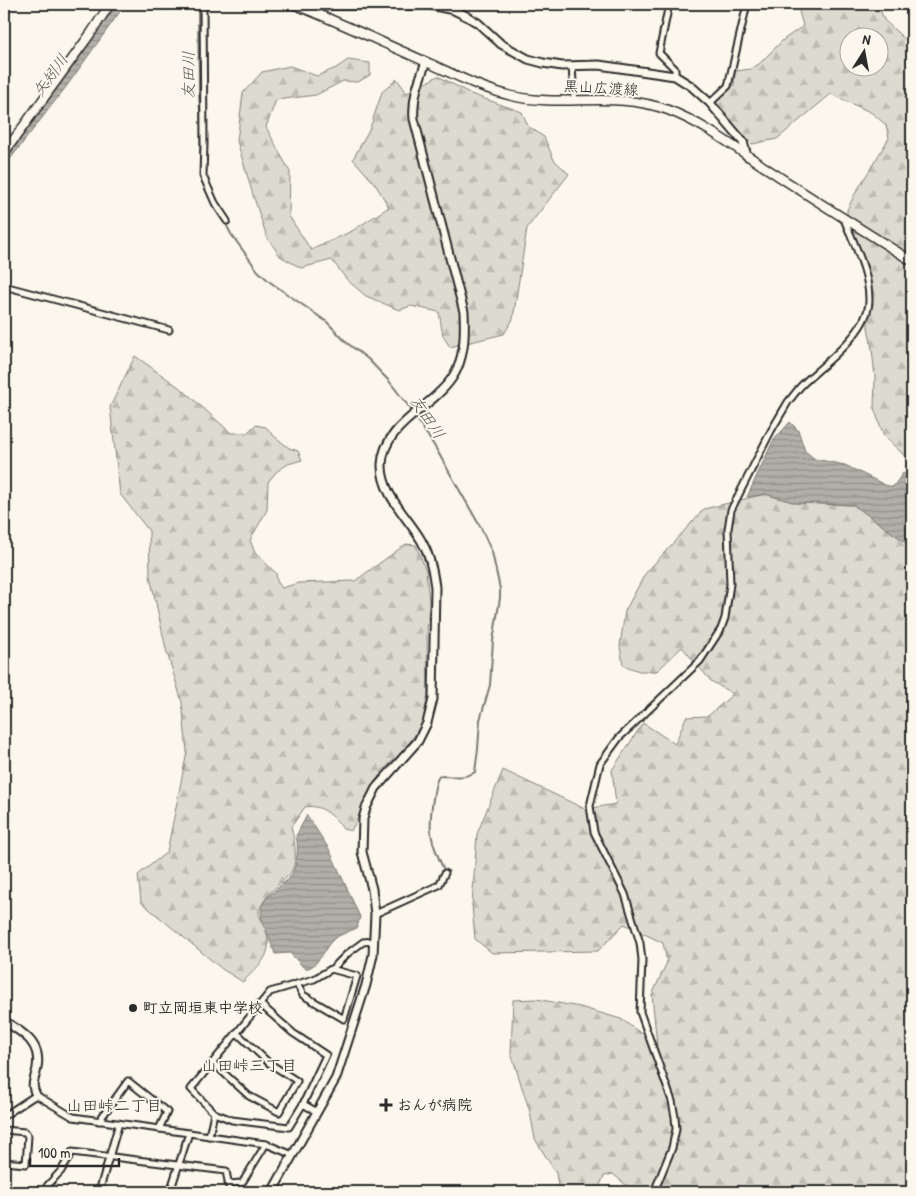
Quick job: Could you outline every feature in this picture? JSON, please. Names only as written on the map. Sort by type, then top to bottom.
[{"type":"main road","points":[[4,153],[110,4]]},
{"type":"main road","name":"黒山広渡線","points":[[293,4],[486,88],[507,95],[530,99],[627,100],[656,106],[684,117],[912,261]]},
{"type":"street","points":[[203,4],[203,176],[215,203],[227,221]]},
{"type":"street","points":[[669,4],[659,53],[674,69],[675,76]]},
{"type":"street","points":[[710,103],[728,86],[747,4]]},
{"type":"street","points":[[312,11],[323,5],[430,5],[456,7],[478,23],[500,44],[528,59],[551,65],[599,65],[675,76],[691,86],[710,103],[744,142],[747,156]]},
{"type":"street","points":[[272,1192],[336,1078],[366,985],[373,955],[375,914],[372,889],[362,852],[363,819],[366,808],[376,788],[418,741],[427,723],[433,699],[435,606],[434,579],[430,561],[421,541],[390,496],[382,474],[382,462],[389,441],[398,428],[436,397],[453,377],[465,340],[464,312],[414,119],[413,104],[426,62]]},
{"type":"street","points":[[572,66],[574,99]]},
{"type":"street","points":[[654,1192],[672,1148],[676,1129],[675,1117],[672,1101],[640,1012],[642,960],[640,943],[625,894],[594,832],[590,806],[600,764],[619,738],[700,661],[721,629],[725,618],[730,584],[728,529],[734,502],[788,402],[846,344],[862,324],[868,312],[869,300],[862,265],[844,219]]},
{"type":"street","points":[[4,286],[169,330]]},
{"type":"street","points":[[375,914],[439,884],[445,873]]},
{"type":"street","points":[[260,1004],[293,1034],[326,1055],[303,1104],[289,1127],[232,1120],[214,1113],[191,1089],[213,1063],[260,1004],[270,992],[314,979],[331,969],[363,942],[374,941]]},
{"type":"street","points":[[297,984],[303,995],[344,1019],[357,976],[331,969]]},
{"type":"street","points":[[4,1020],[22,1032],[32,1041],[35,1047],[38,1063],[32,1084],[36,1095],[73,1117],[266,1144],[293,1155]]},
{"type":"street","points":[[213,1063],[249,1096],[279,1112],[296,1081],[270,1063],[237,1033]]},
{"type":"street","points":[[98,1121],[128,1082],[167,1112],[159,1129]]},
{"type":"street","points":[[4,1116],[36,1095]]},
{"type":"street","points":[[303,1104],[317,1112]]},
{"type":"street","points":[[209,1136],[214,1113]]},
{"type":"street","points":[[99,1192],[119,1123]]},
{"type":"street","points":[[4,1130],[26,1132],[28,1136],[26,1164],[4,1162]]},
{"type":"street","points":[[170,1192],[189,1133]]},
{"type":"street","points":[[228,1184],[242,1182],[266,1144]]},
{"type":"street","points":[[58,1192],[47,1191],[47,1186],[61,1171],[72,1152],[226,1171],[230,1192]]},
{"type":"green space","points":[[801,4],[883,4],[880,9],[884,20],[912,46],[912,466],[908,459],[884,436],[874,408],[875,377],[868,327],[869,280],[847,216],[847,210],[855,194],[889,138],[886,125],[872,113],[831,94],[777,139],[752,144],[731,123],[715,103],[734,85],[735,71],[751,69],[759,64],[783,40],[803,26],[799,11]]},
{"type":"green space","points":[[348,60],[370,63],[370,75],[358,82],[343,81],[316,95],[276,100],[266,127],[290,172],[289,216],[311,250],[352,231],[389,207],[375,184],[353,159],[370,128],[382,92],[397,79],[407,93],[438,76],[471,94],[522,112],[528,126],[544,137],[554,160],[569,174],[527,228],[513,319],[504,334],[450,347],[443,336],[439,312],[411,306],[399,310],[366,296],[347,280],[332,260],[301,268],[280,256],[267,237],[237,141],[243,93],[262,72],[290,66],[317,76],[336,68]]},
{"type":"green space","points":[[135,356],[183,390],[231,433],[247,433],[255,425],[266,427],[289,448],[298,451],[302,460],[288,464],[276,472],[268,482],[267,510],[250,540],[255,553],[276,573],[277,581],[282,588],[298,583],[355,581],[406,544],[416,545],[426,571],[429,602],[427,633],[428,695],[422,725],[403,751],[382,771],[366,797],[351,831],[343,829],[327,812],[317,807],[305,807],[291,827],[294,839],[294,865],[289,875],[269,894],[259,910],[259,915],[268,937],[267,952],[261,963],[243,982],[222,969],[141,902],[138,875],[167,852],[187,752],[182,702],[166,649],[150,576],[149,531],[120,494],[110,407]]},
{"type":"green space","points":[[765,494],[796,503],[854,505],[912,547],[912,1192],[634,1192],[613,1174],[604,1176],[597,1192],[559,1192],[556,1173],[535,1139],[530,1112],[511,1053],[513,1000],[536,999],[580,1007],[621,1019],[657,1045],[652,995],[667,962],[663,943],[624,924],[598,951],[492,953],[475,939],[472,905],[477,834],[503,770],[585,809],[616,804],[612,770],[643,723],[675,744],[686,717],[708,716],[733,694],[711,681],[682,647],[657,671],[639,671],[623,665],[620,646],[625,611],[645,574],[704,509]]},
{"type":"shaded area","points":[[117,4],[124,4],[66,87],[4,167],[4,160]]},
{"type":"shaded area","points":[[790,422],[798,430],[805,451],[815,459],[845,465],[885,485],[893,487],[903,473],[912,478],[912,547],[854,505],[796,503],[765,494],[747,497],[773,441]]},
{"type":"shaded area","points":[[307,815],[329,849],[360,917],[357,928],[335,938],[315,964],[305,969],[290,953],[275,954],[261,913],[264,901],[292,874],[297,855],[296,836]]},
{"type":"waterway","name":"友田川","points":[[198,4],[201,173]]},
{"type":"waterway","name":"友田川","points":[[225,222],[231,234],[258,271],[270,282],[327,322],[347,343],[368,359],[389,381],[413,412]]},
{"type":"waterway","name":"友田川","points":[[415,416],[481,528],[492,552],[500,589],[493,641],[490,685],[480,720],[475,772],[462,776],[439,776],[435,787],[431,810],[431,835],[444,870]]},
{"type":"place","name":"町立岡垣東中学校","points":[[133,1008]]},
{"type":"place","name":"おんが病院","points":[[386,1105]]},
{"type":"district","name":"山田峠三丁目","points":[[249,1065]]},
{"type":"district","name":"山田峠二丁目","points":[[114,1105]]},
{"type":"water label","name":"矢矧川","points":[[50,75]]}]
